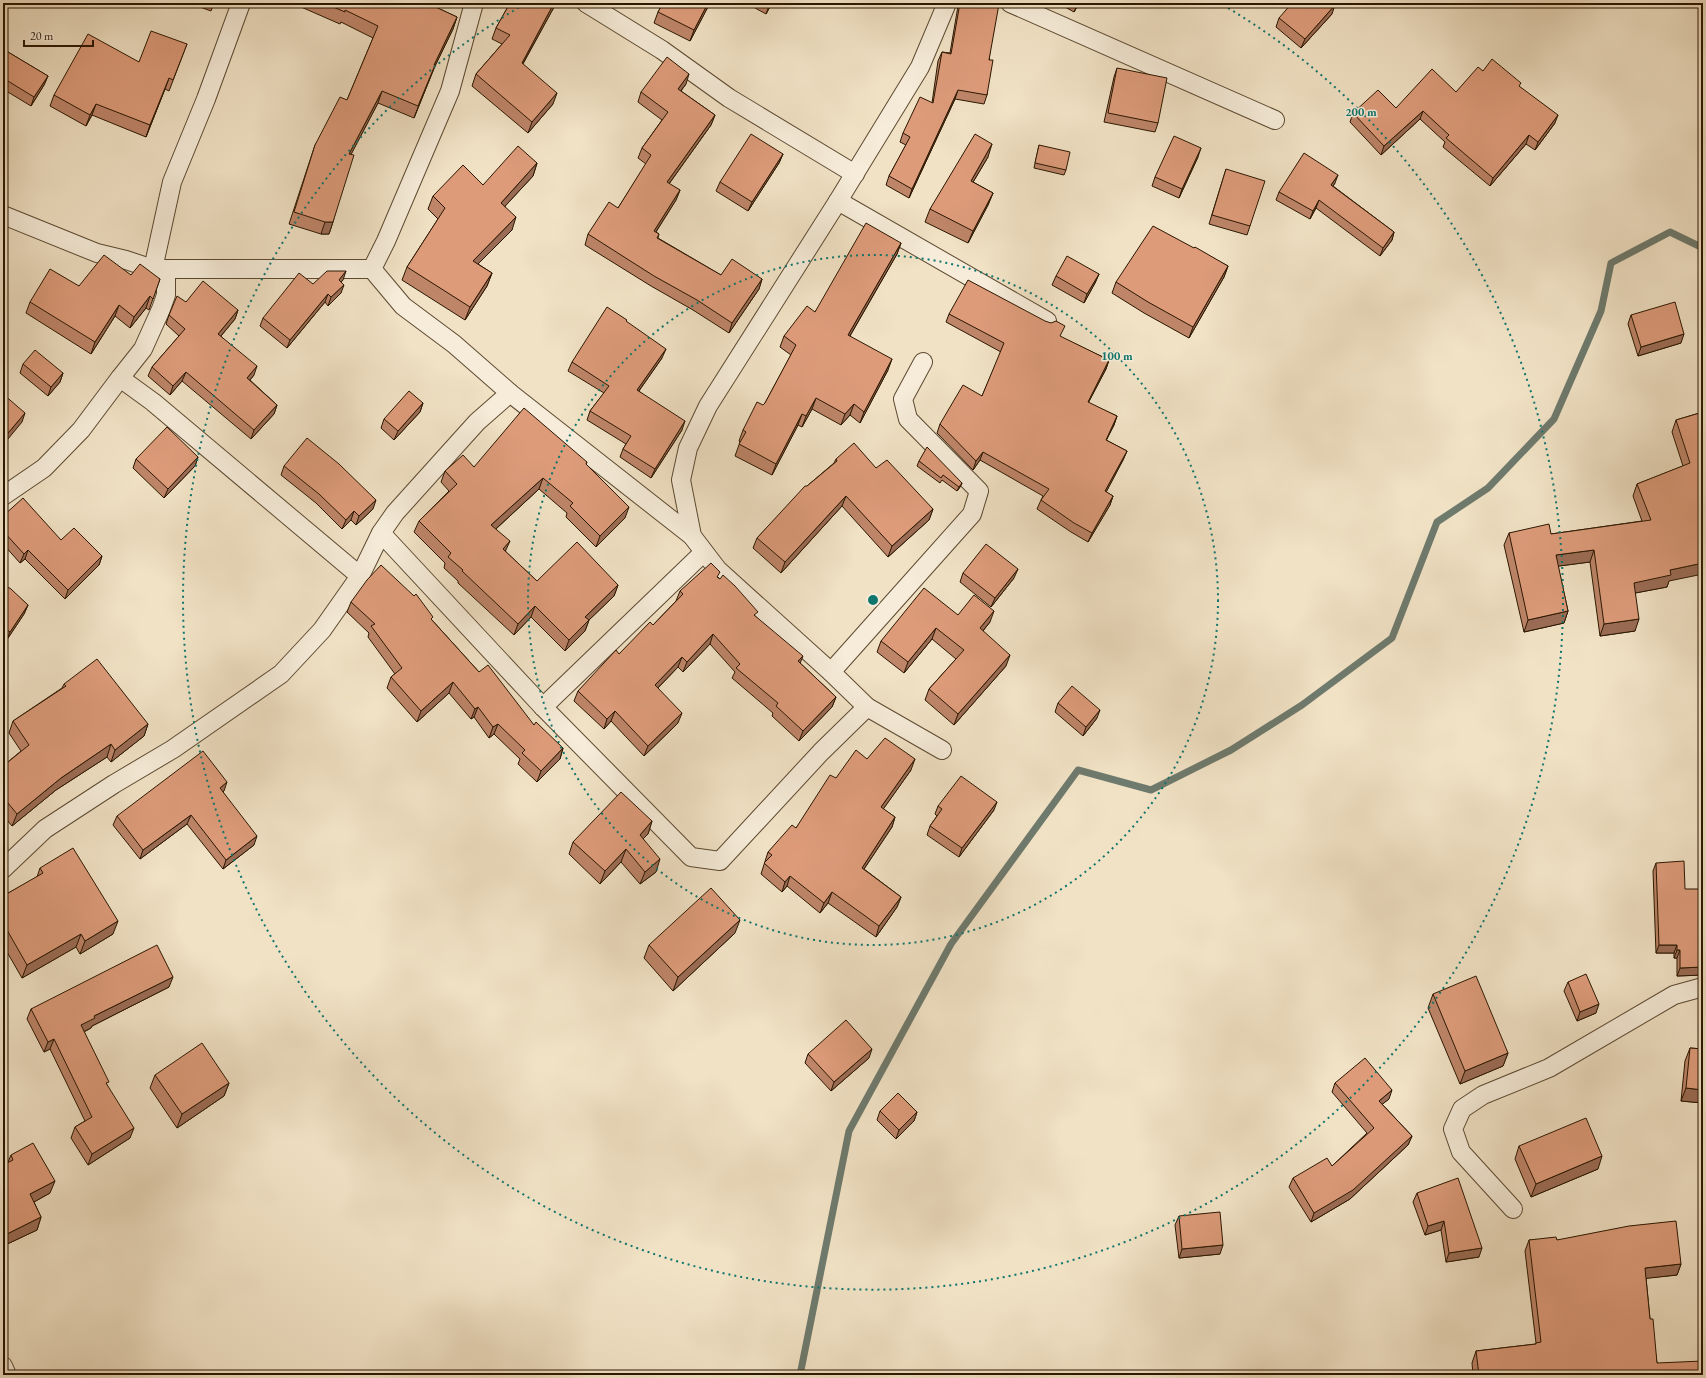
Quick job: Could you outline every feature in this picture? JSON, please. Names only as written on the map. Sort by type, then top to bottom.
[{"type":"street","points":[[3,496],[44,468],[80,430],[143,349],[166,295],[160,269],[172,182],[206,99],[240,3]]},
{"type":"street","points":[[372,269],[396,220],[450,91],[474,3]]},
{"type":"street","points":[[586,3],[662,50],[729,98],[855,174]]},
{"type":"street","points":[[692,536],[681,480],[688,448],[708,406],[838,202],[920,67],[947,3]]},
{"type":"street","points":[[1010,3],[1275,120]]},
{"type":"street","points":[[838,202],[1047,320]]},
{"type":"street","points":[[3,215],[96,253],[160,269],[372,269]]},
{"type":"street","points":[[372,269],[403,306],[454,344],[510,393],[692,536],[718,570],[831,672],[867,707],[942,750]]},
{"type":"street","points":[[831,672],[972,514],[979,491],[908,419],[903,400],[923,362]]},
{"type":"street","points":[[120,378],[159,407],[360,576]]},
{"type":"street","points":[[3,869],[45,829],[114,784],[173,749],[281,674],[322,630],[360,576],[381,533],[395,513],[477,422],[510,393]]},
{"type":"street","points":[[381,533],[543,707],[691,857],[720,861],[821,752],[867,707]]},
{"type":"street","points":[[543,707],[703,552]]},
{"type":"street","points":[[1513,1209],[1461,1152],[1453,1129],[1462,1109],[1483,1095],[1549,1068],[1674,995],[1703,986]]},
{"type":"street","points":[[3,1366],[7,1375]]},
{"type":"building","points":[[324,3],[427,3],[457,17],[434,65],[418,106],[382,91],[349,154],[354,155],[333,222],[325,222],[294,212],[315,145],[340,97],[347,100],[378,26],[345,10],[345,12]]},
{"type":"building","points":[[510,3],[554,3],[522,63],[557,93],[532,122],[476,74],[510,35],[496,28]]},
{"type":"building","points":[[663,3],[708,3],[694,30],[658,12]]},
{"type":"building","points":[[960,3],[999,4],[989,60],[993,60],[987,95],[958,90],[912,189],[889,176],[910,137],[903,133],[920,97],[933,103],[942,52],[951,54]]},
{"type":"building","points":[[1292,3],[1333,3],[1335,5],[1305,39],[1279,18]]},
{"type":"building","points":[[151,31],[187,44],[173,80],[169,78],[150,125],[96,104],[90,115],[54,95],[88,34],[139,62]]},
{"type":"building","points":[[3,49],[48,76],[34,97],[3,78]]},
{"type":"building","points":[[667,57],[689,74],[678,89],[715,115],[667,182],[680,190],[654,231],[659,234],[657,238],[721,275],[732,259],[762,279],[732,323],[588,234],[609,202],[618,208],[651,155],[642,148],[668,112],[641,92]]},
{"type":"building","points":[[1492,59],[1521,83],[1519,86],[1558,115],[1538,142],[1529,135],[1493,178],[1446,138],[1449,135],[1423,111],[1384,146],[1353,113],[1378,90],[1396,108],[1432,69],[1456,92],[1478,67],[1483,71]]},
{"type":"building","points":[[1117,68],[1167,78],[1158,123],[1108,113]]},
{"type":"building","points":[[751,134],[783,154],[752,202],[720,182]]},
{"type":"building","points":[[975,134],[992,144],[971,181],[993,193],[973,231],[930,209]]},
{"type":"building","points":[[1174,136],[1201,148],[1182,189],[1155,177]]},
{"type":"building","points":[[1039,145],[1070,152],[1066,170],[1035,163]]},
{"type":"building","points":[[518,146],[537,163],[501,203],[516,217],[473,261],[492,273],[470,307],[407,267],[445,208],[433,196],[463,165],[483,185]]},
{"type":"building","points":[[1304,153],[1338,175],[1331,185],[1394,232],[1383,248],[1319,200],[1313,211],[1279,192]]},
{"type":"building","points":[[1226,169],[1265,181],[1250,226],[1212,215]]},
{"type":"building","points":[[866,223],[901,243],[848,335],[892,359],[864,412],[854,404],[845,414],[816,398],[806,416],[802,414],[776,464],[739,444],[746,432],[743,430],[757,402],[763,405],[765,403],[796,345],[784,336],[807,306],[815,312]]},
{"type":"building","points":[[1153,226],[1194,248],[1195,247],[1228,266],[1193,327],[1116,282]]},
{"type":"building","points":[[104,255],[131,275],[140,264],[160,279],[153,299],[150,296],[134,317],[119,305],[95,342],[30,302],[50,269],[79,286]]},
{"type":"building","points":[[1067,256],[1099,274],[1087,294],[1056,276]]},
{"type":"building","points":[[327,271],[346,271],[339,280],[344,285],[331,297],[328,294],[290,340],[263,318],[299,273],[313,284]]},
{"type":"building","points":[[968,280],[1045,321],[1051,323],[1056,321],[1065,326],[1060,336],[1109,360],[1088,402],[1117,416],[1106,440],[1127,451],[1105,491],[1113,496],[1092,533],[1074,523],[1041,500],[1049,489],[983,452],[976,461],[940,424],[963,385],[982,396],[1004,343],[949,314]]},
{"type":"building","points":[[203,281],[238,310],[218,334],[257,366],[247,378],[277,405],[254,430],[186,372],[173,386],[152,367],[185,329],[169,315],[177,296],[186,302]]},
{"type":"building","points":[[1675,302],[1684,334],[1641,347],[1631,315]]},
{"type":"building","points":[[607,307],[666,349],[637,390],[685,421],[655,469],[623,449],[631,436],[590,411],[609,386],[572,362]]},
{"type":"building","points":[[35,350],[63,373],[51,387],[23,364]]},
{"type":"building","points":[[409,391],[423,403],[398,431],[384,419]]},
{"type":"building","points":[[3,394],[25,413],[3,439]]},
{"type":"building","points":[[524,408],[587,462],[586,464],[629,507],[600,536],[570,506],[573,503],[543,478],[491,525],[510,541],[503,549],[537,581],[577,542],[618,585],[585,617],[589,620],[569,640],[535,606],[518,624],[448,557],[451,553],[419,521],[457,484],[445,471],[463,455],[474,467]]},
{"type":"building","points":[[1703,412],[1703,563],[1670,570],[1671,575],[1634,583],[1639,619],[1604,624],[1594,550],[1556,555],[1568,611],[1528,620],[1509,533],[1549,524],[1551,534],[1651,520],[1637,484],[1690,463],[1676,420]]},
{"type":"building","points":[[167,427],[198,457],[168,489],[136,459]]},
{"type":"building","points":[[307,438],[339,464],[376,500],[359,516],[354,511],[346,520],[319,494],[284,466]]},
{"type":"building","points":[[854,443],[876,468],[887,460],[933,509],[892,546],[846,496],[785,562],[757,538],[805,486],[807,486],[837,461],[836,459]]},
{"type":"building","points":[[927,447],[962,483],[959,487],[943,475],[941,478],[919,461]]},
{"type":"building","points":[[23,498],[61,540],[74,528],[102,556],[68,590],[28,550],[24,554],[3,531],[3,516]]},
{"type":"building","points":[[986,544],[1018,569],[995,598],[963,573]]},
{"type":"building","points":[[711,563],[720,572],[717,577],[720,579],[723,575],[735,586],[758,612],[754,615],[803,656],[798,661],[836,697],[803,731],[776,706],[778,703],[736,668],[740,664],[713,634],[687,662],[682,657],[655,685],[682,713],[648,746],[615,711],[607,719],[578,691],[616,650],[619,654],[650,622],[653,625],[683,594],[680,591]]},
{"type":"building","points":[[381,565],[414,596],[416,594],[433,617],[431,619],[479,672],[488,665],[534,725],[536,722],[563,748],[541,771],[522,753],[525,750],[498,724],[493,727],[478,707],[475,709],[453,682],[421,711],[391,677],[402,668],[371,626],[375,624],[351,602],[367,580]]},
{"type":"building","points":[[3,584],[11,589],[28,605],[10,632],[3,627]]},
{"type":"building","points":[[924,588],[958,615],[974,595],[994,611],[980,628],[1010,655],[958,714],[929,689],[964,650],[936,628],[908,662],[881,641]]},
{"type":"building","points":[[97,659],[148,724],[115,750],[111,744],[61,778],[17,814],[3,797],[3,766],[29,745],[13,721],[66,686],[64,684]]},
{"type":"building","points":[[1072,686],[1100,710],[1086,727],[1058,703]]},
{"type":"building","points":[[885,738],[915,759],[881,807],[895,817],[862,868],[901,897],[879,926],[832,892],[824,903],[790,876],[785,882],[764,863],[772,855],[768,852],[792,825],[796,828],[830,775],[836,778],[856,750],[867,759]]},
{"type":"building","points":[[203,751],[227,782],[220,788],[257,836],[226,860],[191,815],[143,850],[117,816]]},
{"type":"building","points":[[961,776],[997,802],[962,848],[930,826],[942,809],[938,806]]},
{"type":"building","points":[[621,792],[652,821],[640,835],[660,859],[645,872],[626,849],[605,871],[573,842]]},
{"type":"building","points":[[73,848],[118,921],[85,941],[81,934],[27,965],[3,923],[3,896],[43,873],[40,868]]},
{"type":"building","points":[[1684,861],[1685,889],[1703,889],[1703,967],[1680,968],[1680,950],[1677,950],[1677,945],[1659,945],[1656,863]]},
{"type":"building","points":[[711,888],[740,920],[678,977],[649,945]]},
{"type":"building","points":[[157,945],[173,977],[94,1016],[95,1018],[81,1025],[109,1082],[106,1083],[134,1128],[92,1154],[75,1127],[92,1117],[54,1039],[48,1042],[31,1009]]},
{"type":"building","points":[[1586,974],[1599,1004],[1580,1012],[1568,982]]},
{"type":"building","points":[[1476,976],[1508,1053],[1465,1071],[1433,994]]},
{"type":"building","points":[[846,1020],[872,1049],[834,1082],[808,1054]]},
{"type":"building","points":[[202,1043],[229,1083],[182,1114],[155,1075]]},
{"type":"building","points":[[1690,1048],[1703,1049],[1703,1090],[1686,1088]]},
{"type":"building","points":[[1365,1058],[1392,1090],[1379,1101],[1412,1136],[1353,1190],[1314,1213],[1293,1178],[1327,1158],[1332,1166],[1374,1128],[1335,1083]]},
{"type":"building","points":[[898,1093],[917,1112],[899,1130],[880,1111]]},
{"type":"building","points":[[1586,1118],[1602,1156],[1536,1184],[1519,1146]]},
{"type":"building","points":[[33,1143],[55,1181],[30,1194],[41,1217],[3,1236],[3,1165],[13,1160],[11,1155]]},
{"type":"building","points":[[1458,1178],[1482,1248],[1449,1253],[1444,1221],[1428,1226],[1417,1193]]},
{"type":"building","points":[[1220,1212],[1223,1245],[1182,1249],[1179,1216]]},
{"type":"building","points":[[1676,1221],[1681,1264],[1645,1268],[1650,1319],[1653,1319],[1657,1363],[1703,1361],[1703,1375],[1479,1375],[1476,1351],[1536,1344],[1541,1342],[1529,1240],[1556,1237],[1557,1240],[1629,1226]]},
{"type":"waterway","points":[[800,1375],[849,1131],[951,944],[1078,770],[1151,790],[1231,750],[1302,705],[1392,638],[1437,522],[1488,488],[1554,419],[1601,311],[1611,263],[1670,232],[1703,248]]}]
